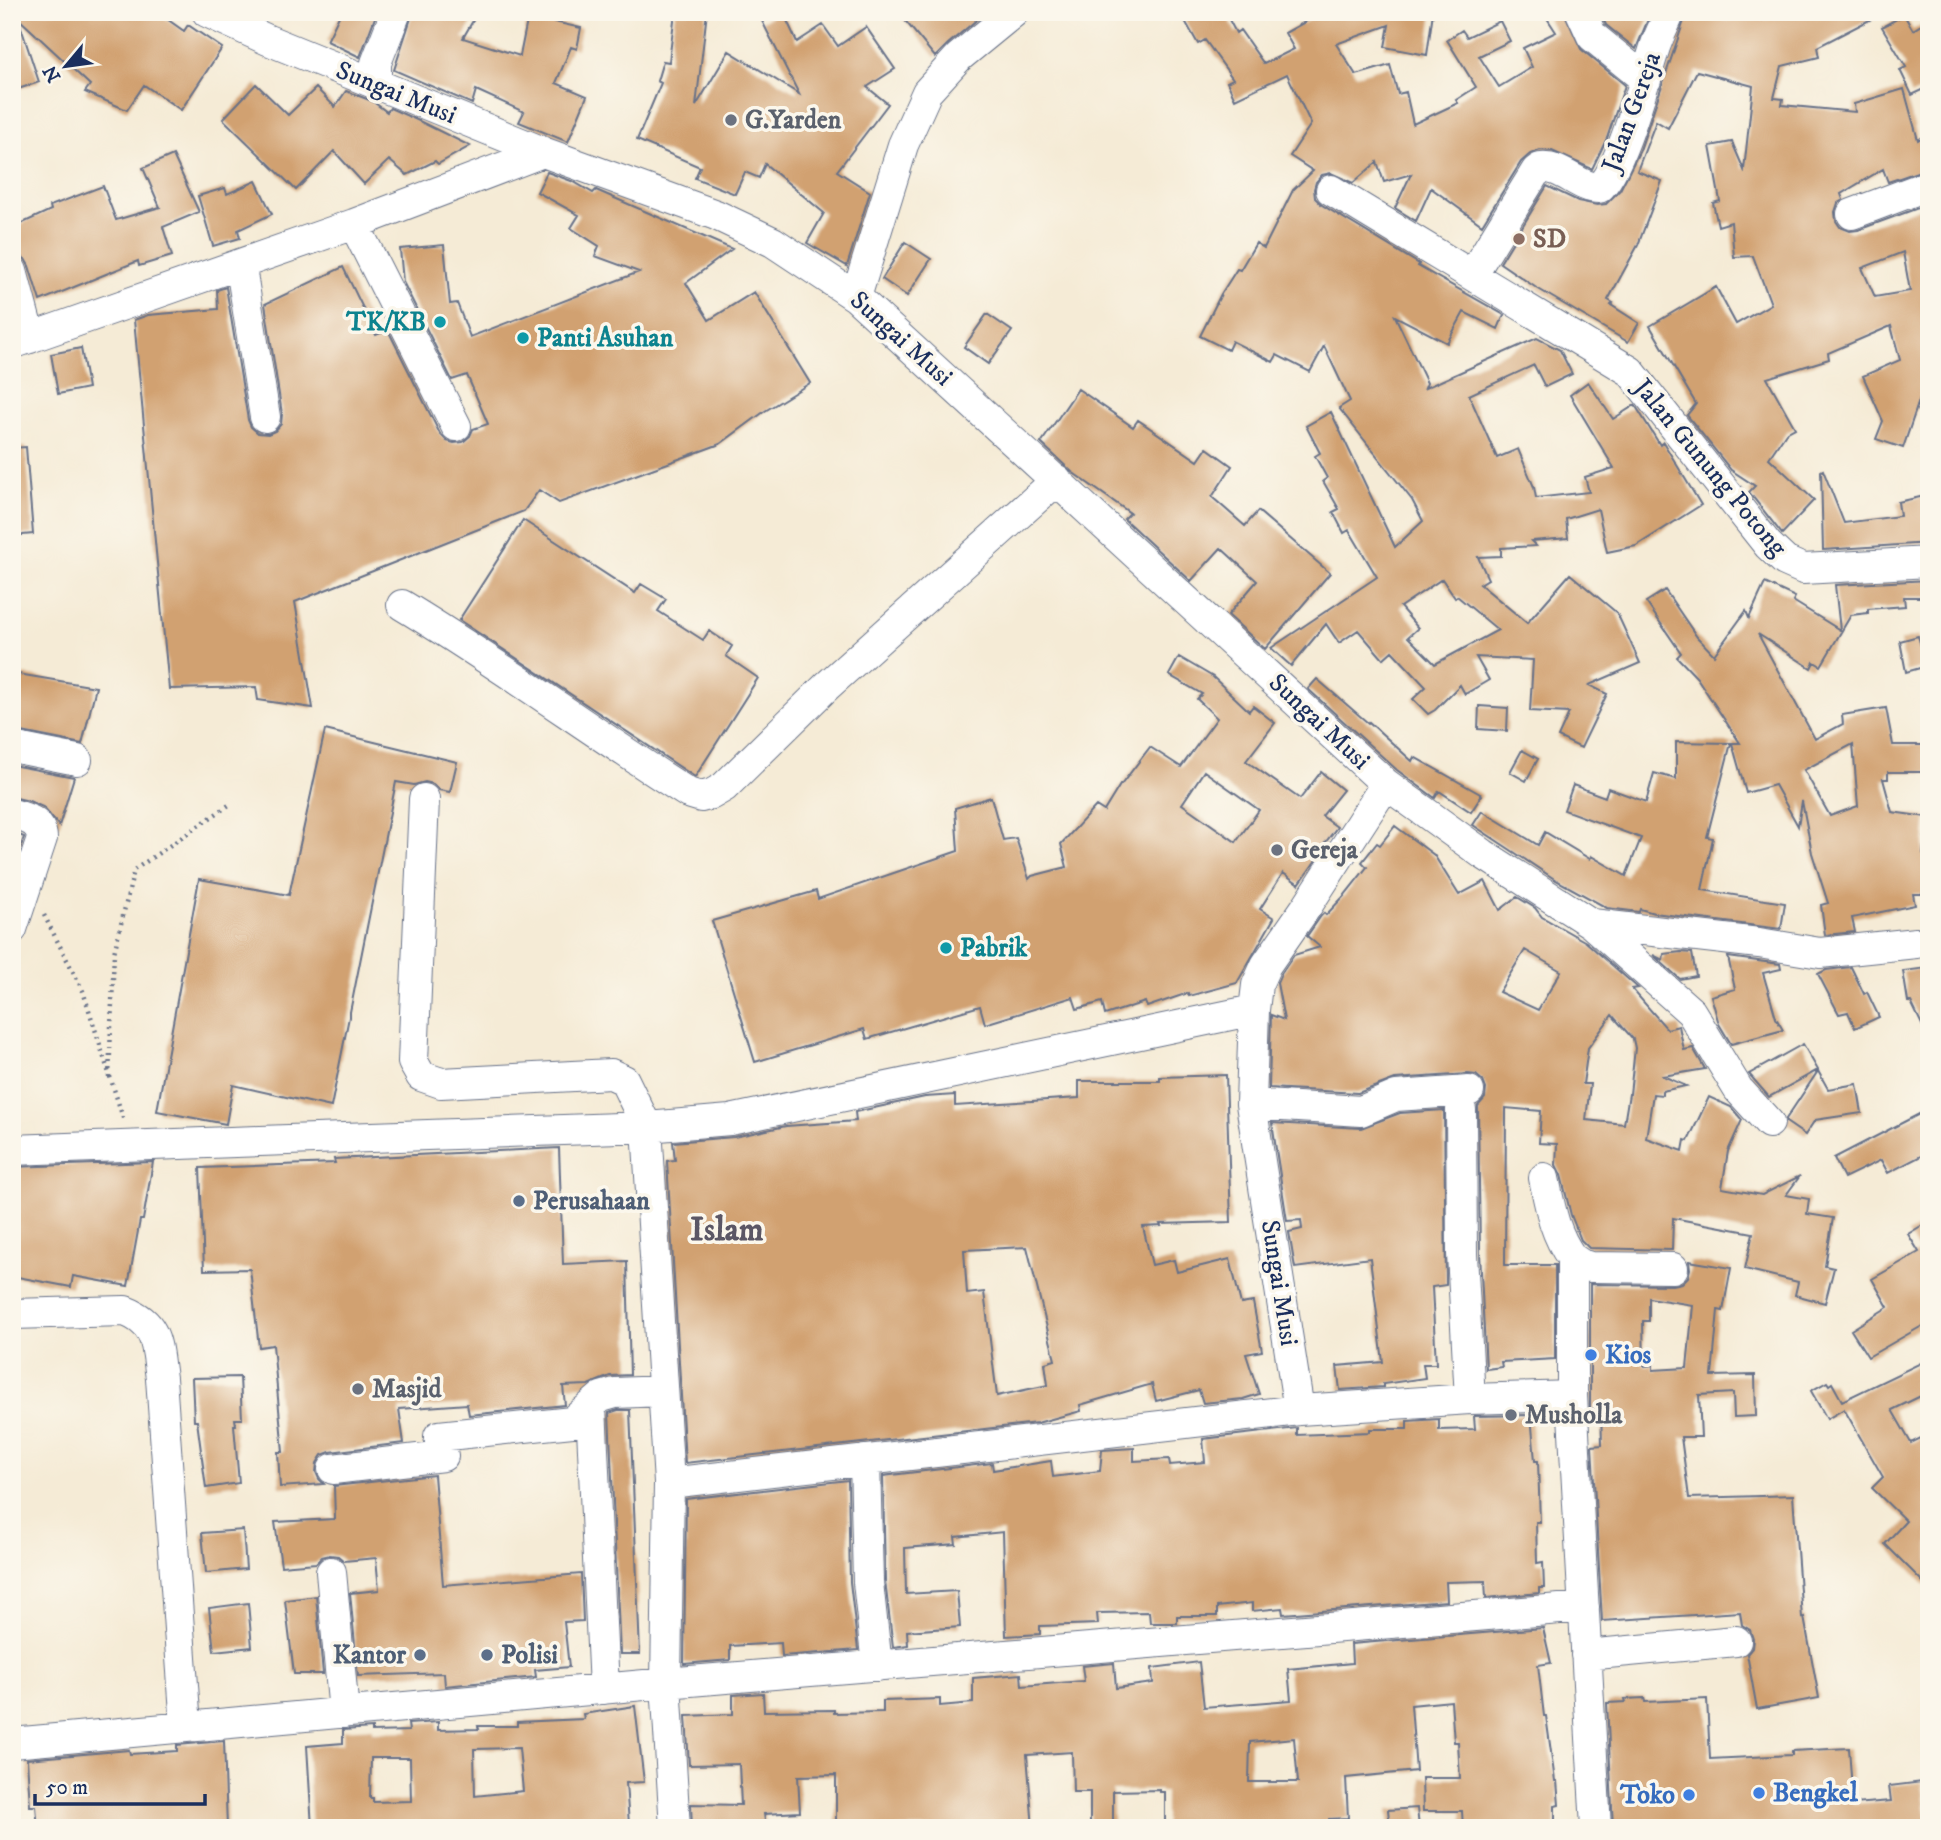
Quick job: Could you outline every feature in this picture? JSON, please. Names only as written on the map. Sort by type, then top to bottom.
[{"type":"street","name":"Sungai Musi","points":[[207,12],[376,85],[543,152],[716,215],[773,242],[856,297],[1386,784],[1266,965],[1257,985],[1251,1104],[1299,1410]]},
{"type":"street","points":[[376,85],[376,63],[396,12]]},
{"type":"street","points":[[856,297],[903,145],[927,92],[959,57],[1014,12]]},
{"type":"street","points":[[1581,12],[1592,36],[1646,80]]},
{"type":"street","name":"Jalan Gereja","points":[[1472,275],[1540,168],[1552,169],[1591,187],[1599,188],[1605,183],[1624,144],[1670,12]]},
{"type":"street","points":[[12,271],[21,341],[354,224],[543,152]]},
{"type":"street","points":[[1852,214],[1929,184]]},
{"type":"street","name":"Jalan Gunung Potong","points":[[1331,190],[1630,371],[1768,545],[1785,561],[1802,569],[1929,562]]},
{"type":"street","points":[[354,224],[456,426]]},
{"type":"street","points":[[229,268],[242,274],[265,417]]},
{"type":"street","points":[[402,605],[458,639],[688,793],[701,797],[724,787],[827,686],[1057,480]]},
{"type":"street","points":[[12,747],[77,760]]},
{"type":"street","points":[[1386,784],[1483,854],[1592,924],[1691,1012],[1738,1089],[1769,1123]]},
{"type":"street","points":[[424,799],[413,1062],[422,1076],[441,1083],[611,1074],[624,1080],[647,1126],[669,1483],[666,1684],[675,1828]]},
{"type":"street","points":[[12,814],[35,822],[42,830],[42,838],[12,929]]},
{"type":"street","points":[[1592,924],[1759,943],[1820,954],[1916,943]]},
{"type":"street","points":[[12,1150],[647,1126],[730,1120],[1254,1010]]},
{"type":"street","points":[[1251,1104],[1361,1111],[1396,1096],[1465,1101],[1461,1254],[1469,1399]]},
{"type":"street","points":[[1544,1178],[1553,1224],[1572,1258],[1590,1267],[1673,1269]]},
{"type":"street","points":[[1572,1258],[1572,1396],[1596,1828]]},
{"type":"street","points":[[12,1314],[125,1311],[140,1317],[149,1325],[154,1337],[161,1378],[186,1727]]},
{"type":"street","points":[[333,1469],[443,1456],[439,1436],[572,1422],[601,1397],[615,1393],[663,1391]]},
{"type":"street","points":[[669,1483],[1299,1410],[1469,1399],[1572,1396]]},
{"type":"street","points":[[591,1406],[604,1689]]},
{"type":"street","points":[[865,1460],[868,1582],[877,1666]]},
{"type":"street","points":[[331,1572],[344,1713]]},
{"type":"street","points":[[12,1743],[604,1689],[1584,1606]]},
{"type":"street","points":[[1586,1655],[1736,1641]]},
{"type":"path","points":[[109,1077],[114,953],[134,870],[229,805]]},
{"type":"path","points":[[28,881],[83,991],[123,1118],[128,1146]]},
{"type":"building","points":[[12,12],[157,12],[184,31],[188,25],[222,48],[181,110],[144,85],[127,110],[85,92],[90,85],[18,18],[39,82],[12,91]]},
{"type":"building","points":[[341,12],[377,12],[360,57],[327,41]]},
{"type":"building","points":[[413,12],[478,12],[463,38],[520,56],[528,16],[581,28],[577,49],[571,47],[556,83],[587,96],[568,142],[519,122],[524,112],[476,90],[472,104],[394,70]]},
{"type":"building","points":[[675,12],[707,12],[696,106],[729,51],[799,94],[762,21],[780,12],[783,12],[797,42],[823,25],[838,46],[866,27],[895,69],[867,87],[888,104],[837,171],[870,192],[847,266],[807,243],[824,213],[765,164],[759,178],[745,172],[735,194],[695,178],[700,167],[637,140],[661,83],[657,81],[663,61],[669,62]]},
{"type":"building","points":[[898,12],[986,12],[935,57]]},
{"type":"building","points":[[1180,12],[1225,12],[1236,33],[1240,30],[1264,64],[1294,49],[1285,33],[1323,12],[1433,12],[1427,55],[1385,47],[1389,25],[1336,44],[1356,75],[1390,65],[1398,94],[1406,92],[1413,124],[1458,103],[1456,100],[1476,87],[1447,40],[1462,30],[1467,37],[1500,21],[1510,41],[1479,56],[1499,87],[1532,67],[1523,48],[1556,32],[1543,12],[1564,12],[1581,49],[1625,85],[1607,138],[1592,169],[1552,151],[1540,150],[1530,154],[1521,162],[1482,225],[1431,188],[1416,221],[1395,208],[1411,174],[1384,182],[1377,162],[1353,183],[1331,173],[1322,175],[1314,189],[1315,198],[1322,205],[1419,264],[1418,266],[1504,315],[1498,329],[1464,312],[1447,343],[1395,316],[1427,383],[1425,388],[1537,338],[1560,350],[1572,374],[1545,387],[1534,365],[1469,395],[1497,458],[1518,449],[1536,498],[1589,492],[1585,477],[1614,468],[1570,395],[1588,382],[1613,419],[1635,405],[1660,445],[1663,442],[1701,505],[1636,546],[1607,552],[1598,509],[1566,519],[1568,538],[1531,541],[1536,546],[1501,548],[1501,556],[1478,557],[1488,579],[1480,584],[1527,623],[1570,574],[1617,613],[1640,663],[1589,685],[1607,694],[1581,748],[1558,737],[1569,713],[1530,711],[1533,660],[1476,657],[1489,680],[1465,694],[1460,685],[1428,714],[1413,699],[1426,687],[1392,651],[1383,659],[1358,630],[1339,643],[1326,624],[1291,666],[1271,648],[1377,577],[1349,530],[1344,533],[1333,512],[1339,509],[1323,481],[1327,478],[1315,456],[1320,453],[1306,426],[1331,412],[1395,547],[1423,521],[1412,500],[1339,408],[1350,401],[1324,346],[1310,372],[1277,355],[1273,362],[1232,341],[1228,350],[1200,336],[1237,269],[1240,270],[1256,243],[1264,248],[1293,190],[1313,171],[1290,156],[1311,124],[1287,74],[1235,99],[1227,82],[1233,79],[1205,40],[1198,44]],"holes":[[[1442,579],[1455,598],[1457,596],[1498,630],[1435,664],[1408,637],[1418,628],[1400,607]]]},
{"type":"building","points":[[1600,12],[1651,12],[1636,49],[1606,25]]},
{"type":"building","points":[[1687,12],[1723,12],[1725,21],[1762,14],[1763,20],[1797,12],[1885,12],[1817,47],[1819,57],[1782,66],[1774,98],[1783,99],[1782,105],[1855,112],[1854,104],[1904,89],[1918,140],[1929,133],[1929,168],[1888,182],[1883,169],[1841,194],[1843,200],[1838,203],[1835,212],[1840,227],[1850,231],[1929,204],[1929,371],[1903,448],[1876,439],[1883,421],[1863,376],[1900,360],[1891,326],[1828,353],[1829,359],[1767,378],[1795,428],[1786,433],[1769,458],[1814,500],[1782,534],[1749,492],[1755,486],[1731,470],[1687,415],[1696,404],[1650,326],[1716,287],[1736,324],[1771,304],[1753,256],[1734,257],[1731,222],[1718,226],[1713,203],[1720,201],[1710,146],[1732,142],[1744,170],[1753,86],[1697,71],[1668,128],[1656,121],[1637,171],[1662,181],[1638,245],[1608,300],[1613,303],[1611,305],[1639,323],[1628,342],[1500,263],[1547,186],[1578,201],[1606,204],[1620,190],[1640,150]],"holes":[[[1903,252],[1910,291],[1875,297],[1862,268]]]},
{"type":"building","points":[[1904,15],[1913,30],[1929,20],[1929,87],[1912,95],[1900,70],[1906,67],[1882,27]]},
{"type":"building","points":[[256,84],[288,115],[316,88],[335,107],[346,91],[372,101],[387,112],[390,108],[470,146],[438,164],[435,161],[407,175],[389,160],[364,184],[334,151],[296,190],[223,119]]},
{"type":"building","points":[[173,155],[199,212],[163,227],[172,256],[139,266],[138,261],[40,301],[29,266],[25,259],[17,254],[12,244],[12,228],[51,210],[50,206],[103,186],[116,220],[160,207],[143,168]]},
{"type":"building","points":[[547,172],[574,182],[593,193],[596,190],[732,249],[686,283],[709,320],[754,292],[810,383],[720,444],[559,503],[539,490],[524,511],[295,602],[313,708],[258,700],[256,687],[169,689],[134,320],[148,315],[218,309],[217,290],[226,287],[248,420],[258,433],[268,434],[281,424],[282,414],[265,304],[343,267],[376,335],[388,330],[440,434],[447,441],[463,442],[473,429],[488,424],[467,375],[452,380],[403,282],[400,249],[444,245],[450,304],[457,303],[470,337],[639,272],[595,256],[599,246],[571,228],[579,215],[537,192]]},
{"type":"building","points":[[256,181],[272,214],[238,230],[240,238],[213,246],[198,196],[225,188],[227,194]]},
{"type":"building","points":[[905,242],[931,259],[907,296],[882,279]]},
{"type":"building","points":[[987,314],[1012,331],[988,364],[964,347]]},
{"type":"building","points":[[81,348],[88,388],[58,394],[51,354]]},
{"type":"building","points":[[1078,389],[1133,427],[1138,420],[1198,461],[1207,448],[1232,466],[1212,497],[1245,526],[1258,511],[1330,573],[1265,649],[1228,615],[1257,581],[1221,548],[1191,581],[1124,519],[1130,513],[1072,472],[1041,443]]},
{"type":"building","points":[[26,447],[33,534],[12,536],[12,448]]},
{"type":"building","points":[[1823,470],[1844,523],[1900,516],[1898,502],[1929,495],[1929,543],[1823,550]]},
{"type":"building","points":[[523,520],[635,593],[641,584],[666,599],[658,611],[703,640],[709,631],[732,646],[726,656],[758,678],[695,777],[459,620]]},
{"type":"building","points":[[1929,580],[1929,597],[1904,597],[1905,606],[1868,609],[1868,613],[1851,615],[1821,666],[1814,662],[1811,668],[1758,634],[1815,739],[1843,724],[1842,715],[1886,708],[1893,745],[1929,745],[1929,772],[1888,772],[1888,779],[1883,779],[1892,812],[1927,817],[1923,854],[1929,853],[1929,894],[1913,894],[1915,905],[1852,918],[1855,932],[1825,935],[1821,905],[1828,903],[1812,853],[1802,801],[1798,826],[1775,785],[1746,793],[1732,743],[1740,743],[1697,678],[1677,657],[1681,653],[1646,602],[1665,590],[1697,637],[1714,655],[1746,611],[1749,618],[1765,583],[1795,597],[1793,601],[1840,630],[1835,585]],"holes":[[[1853,744],[1858,806],[1830,816],[1804,770]]]},
{"type":"building","points":[[1918,636],[1927,666],[1906,672],[1900,641]]},
{"type":"building","points":[[1179,657],[1213,677],[1249,711],[1253,706],[1275,723],[1246,761],[1300,799],[1321,772],[1343,790],[1322,816],[1337,827],[1314,858],[1316,860],[1299,884],[1283,873],[1260,909],[1274,918],[1237,983],[1189,996],[1188,993],[1147,1007],[1145,1002],[1105,1015],[1102,1002],[1077,1009],[1073,997],[985,1024],[980,1006],[867,1039],[864,1029],[755,1062],[712,921],[816,891],[818,899],[958,851],[955,808],[991,797],[1003,840],[1016,838],[1029,879],[1067,867],[1061,844],[1096,806],[1104,811],[1120,785],[1150,747],[1181,767],[1217,718],[1197,699],[1202,694],[1169,675]],"holes":[[[1204,771],[1259,810],[1236,842],[1182,804]]]},
{"type":"building","points":[[12,673],[96,687],[82,744],[12,730]]},
{"type":"building","points":[[1317,679],[1412,761],[1414,757],[1482,795],[1471,812],[1439,791],[1435,798],[1397,770],[1308,689]]},
{"type":"building","points":[[1479,706],[1508,708],[1507,731],[1478,729]]},
{"type":"building","points":[[325,730],[457,762],[450,792],[439,790],[433,784],[425,782],[414,785],[396,782],[331,1107],[233,1085],[226,1124],[157,1111],[199,879],[289,895]]},
{"type":"building","points":[[1676,742],[1731,743],[1707,837],[1713,838],[1702,890],[1785,903],[1781,929],[1640,909],[1639,912],[1607,908],[1556,880],[1473,825],[1482,811],[1538,845],[1545,832],[1590,859],[1591,856],[1626,876],[1641,838],[1564,810],[1573,785],[1605,797],[1608,788],[1646,802],[1654,773],[1676,779]]},
{"type":"building","points":[[1522,750],[1538,759],[1526,781],[1510,772]]},
{"type":"building","points":[[12,765],[74,777],[59,826],[43,807],[12,797]]},
{"type":"building","points":[[1395,826],[1434,855],[1459,895],[1485,881],[1500,910],[1517,897],[1535,908],[1542,917],[1586,942],[1638,988],[1632,989],[1667,1029],[1679,1026],[1684,1050],[1693,1048],[1705,1069],[1663,1076],[1686,1086],[1662,1091],[1662,1095],[1653,1094],[1646,1138],[1683,1151],[1685,1140],[1688,1141],[1709,1097],[1731,1107],[1742,1120],[1728,1151],[1722,1188],[1762,1195],[1800,1176],[1786,1195],[1809,1199],[1807,1214],[1833,1218],[1825,1266],[1834,1268],[1825,1303],[1795,1295],[1798,1282],[1745,1269],[1753,1233],[1673,1218],[1672,1250],[1589,1248],[1581,1240],[1571,1215],[1556,1165],[1557,1144],[1539,1143],[1541,1111],[1506,1108],[1505,1265],[1555,1265],[1555,1359],[1501,1362],[1502,1367],[1486,1369],[1480,1253],[1478,1106],[1485,1098],[1483,1081],[1476,1075],[1468,1074],[1395,1079],[1358,1093],[1269,1088],[1271,1015],[1284,1020],[1277,983],[1281,974],[1294,955],[1320,947],[1307,936],[1321,916],[1324,913],[1326,915],[1344,896],[1367,867],[1362,862],[1377,843],[1380,845]],"holes":[[[1525,950],[1561,971],[1538,1010],[1499,992]],[[1612,1015],[1633,1039],[1635,1048],[1624,1124],[1586,1120],[1590,1084],[1583,1084],[1588,1048]]]},
{"type":"building","points":[[12,832],[24,837],[12,872]]},
{"type":"building","points":[[1692,953],[1696,976],[1680,979],[1653,955],[1663,960],[1664,954]]},
{"type":"building","points":[[1728,957],[1780,964],[1781,969],[1763,973],[1776,1018],[1783,1030],[1731,1044],[1719,1024],[1711,996],[1735,989]]},
{"type":"building","points":[[1851,967],[1879,1017],[1855,1028],[1848,1012],[1839,1014],[1818,974],[1826,970]]},
{"type":"building","points":[[1927,968],[1929,1039],[1911,1002],[1908,1002],[1903,971]]},
{"type":"building","points":[[1803,1044],[1818,1070],[1769,1097],[1749,1074]]},
{"type":"building","points":[[1818,1071],[1828,1089],[1857,1084],[1862,1113],[1815,1120],[1805,1135],[1786,1122],[1786,1119]]},
{"type":"building","points":[[1226,1075],[1231,1222],[1143,1227],[1152,1265],[1174,1260],[1177,1272],[1230,1259],[1241,1304],[1253,1302],[1262,1351],[1246,1354],[1259,1394],[1243,1399],[1203,1403],[1199,1390],[1156,1401],[1152,1384],[1080,1405],[1081,1411],[1037,1423],[685,1463],[667,1161],[675,1160],[673,1142],[734,1137],[786,1126],[856,1121],[855,1112],[925,1097],[955,1095],[955,1106],[1079,1098],[1079,1081],[1160,1081],[1160,1077]],"holes":[[[1027,1247],[1055,1360],[1045,1363],[1048,1385],[997,1396],[984,1292],[967,1294],[964,1250]]]},
{"type":"building","points":[[1929,1109],[1929,1152],[1888,1173],[1881,1160],[1844,1178],[1834,1158]]},
{"type":"building","points":[[1444,1110],[1446,1285],[1432,1287],[1436,1364],[1423,1364],[1425,1378],[1383,1384],[1383,1387],[1340,1390],[1337,1366],[1383,1362],[1370,1258],[1295,1268],[1289,1232],[1302,1229],[1301,1220],[1287,1221],[1272,1123],[1361,1128],[1400,1113]]},
{"type":"building","points":[[559,1148],[563,1264],[627,1261],[630,1375],[610,1376],[588,1385],[563,1386],[565,1405],[469,1415],[467,1404],[399,1409],[404,1443],[330,1452],[322,1455],[317,1463],[316,1472],[324,1484],[280,1487],[278,1452],[283,1452],[273,1345],[259,1347],[250,1269],[204,1270],[200,1168],[335,1163],[334,1159]]},
{"type":"building","points":[[153,1162],[128,1286],[73,1276],[71,1287],[12,1276],[12,1167]]},
{"type":"building","points":[[1929,1221],[1929,1322],[1868,1357],[1851,1330],[1888,1307],[1872,1279],[1919,1252],[1908,1234]]},
{"type":"building","points":[[1689,1261],[1731,1268],[1723,1311],[1718,1310],[1712,1376],[1755,1375],[1756,1416],[1734,1417],[1733,1393],[1699,1395],[1701,1437],[1681,1437],[1689,1498],[1793,1495],[1802,1618],[1804,1617],[1819,1698],[1757,1709],[1747,1654],[1752,1648],[1753,1639],[1750,1630],[1742,1625],[1740,1612],[1602,1621],[1592,1446],[1602,1445],[1601,1408],[1590,1409],[1590,1284],[1673,1285],[1682,1283],[1688,1277]],"holes":[[[1649,1298],[1693,1305],[1687,1368],[1653,1370],[1653,1365],[1644,1366],[1643,1321],[1649,1321]]]},
{"type":"building","points":[[1929,1359],[1929,1392],[1892,1410],[1911,1443],[1929,1434],[1929,1588],[1885,1544],[1906,1521],[1872,1488],[1883,1477],[1844,1409],[1827,1419],[1811,1391],[1827,1382],[1829,1385],[1832,1383],[1842,1401]]},
{"type":"building","points":[[240,1377],[242,1419],[235,1419],[234,1425],[239,1483],[206,1488],[197,1421],[194,1421],[192,1378]]},
{"type":"building","points":[[630,1410],[640,1654],[620,1654],[609,1413]]},
{"type":"building","points":[[1531,1415],[1535,1461],[1538,1461],[1540,1522],[1536,1522],[1537,1563],[1543,1562],[1544,1588],[1539,1588],[1539,1593],[1486,1598],[1485,1581],[1446,1582],[1447,1601],[1283,1614],[1282,1608],[1252,1611],[1252,1603],[1217,1607],[1217,1616],[1177,1616],[1177,1623],[1150,1623],[1149,1612],[1097,1613],[1098,1624],[1040,1626],[1040,1634],[1006,1636],[1003,1532],[955,1537],[956,1544],[905,1548],[906,1594],[957,1591],[960,1627],[907,1631],[908,1645],[893,1647],[885,1581],[883,1476],[992,1463],[993,1470],[1051,1461],[1053,1477],[1100,1471],[1102,1450],[1134,1448],[1134,1461],[1169,1459],[1170,1465],[1205,1462],[1203,1439],[1297,1428],[1297,1435],[1407,1429],[1407,1421],[1439,1419],[1439,1430],[1475,1429],[1474,1416]]},
{"type":"building","points":[[434,1475],[443,1585],[581,1574],[583,1621],[564,1622],[569,1667],[535,1670],[536,1677],[445,1686],[444,1673],[358,1676],[350,1593],[379,1590],[376,1558],[344,1561],[338,1556],[330,1555],[322,1557],[316,1563],[281,1566],[275,1522],[335,1519],[334,1486]]},
{"type":"building","points":[[848,1480],[850,1582],[858,1650],[782,1656],[781,1643],[730,1646],[730,1660],[684,1664],[686,1499]]},
{"type":"building","points":[[243,1530],[246,1569],[206,1573],[202,1533]]},
{"type":"building","points":[[316,1596],[323,1674],[294,1674],[285,1600]]},
{"type":"building","points":[[248,1603],[252,1647],[214,1651],[209,1608]]},
{"type":"building","points":[[1543,1628],[1551,1663],[1538,1665],[1544,1716],[1557,1781],[1559,1805],[1555,1806],[1555,1828],[1463,1828],[1462,1811],[1423,1811],[1422,1778],[1460,1778],[1458,1742],[1454,1742],[1451,1701],[1411,1705],[1416,1771],[1346,1778],[1348,1818],[1329,1819],[1329,1828],[1229,1828],[1229,1824],[1165,1825],[1165,1792],[1160,1790],[1113,1791],[1113,1828],[1090,1828],[1090,1792],[1073,1792],[1072,1752],[1027,1755],[1033,1828],[836,1828],[836,1775],[798,1776],[800,1812],[764,1814],[766,1828],[692,1828],[691,1804],[741,1805],[739,1764],[689,1765],[686,1716],[733,1714],[733,1695],[763,1693],[764,1711],[883,1712],[883,1701],[940,1699],[940,1706],[973,1703],[973,1678],[1021,1674],[1022,1686],[1084,1681],[1082,1666],[1114,1663],[1116,1688],[1153,1683],[1152,1668],[1199,1662],[1204,1707],[1291,1700],[1288,1669],[1352,1663],[1351,1644]],"holes":[[[1294,1738],[1298,1782],[1249,1782],[1250,1742]]]},
{"type":"building","points":[[1644,1698],[1645,1702],[1707,1699],[1710,1759],[1792,1755],[1792,1751],[1849,1748],[1853,1804],[1891,1801],[1889,1786],[1922,1782],[1928,1828],[1613,1828],[1607,1703]]},
{"type":"building","points":[[635,1706],[644,1782],[626,1783],[629,1824],[571,1828],[312,1828],[307,1746],[343,1743],[343,1730],[372,1728],[372,1732],[409,1731],[408,1724],[438,1722],[438,1730],[479,1729],[478,1726],[517,1726],[517,1722],[584,1719],[583,1714]],"holes":[[[519,1748],[523,1791],[475,1796],[474,1749]],[[371,1758],[410,1758],[411,1801],[373,1802],[373,1798],[370,1798]]]},
{"type":"building","points":[[224,1741],[227,1828],[38,1828],[36,1806],[30,1806],[27,1759],[129,1750],[130,1754],[177,1751],[177,1745]]},
{"type":"building","points":[[1417,1808],[1419,1828],[1390,1828],[1388,1810]]},
{"type":"place","name":"G.Yarden","points":[[731,120]]},
{"type":"place","name":"SD","points":[[1519,239]]},
{"type":"place","name":"TK/KB","points":[[440,322]]},
{"type":"place","name":"Panti Asuhan","points":[[523,338]]},
{"type":"place","name":"Gereja","points":[[1277,850]]},
{"type":"place","name":"Pabrik","points":[[946,948]]},
{"type":"place","name":"Perusahaan","points":[[519,1201]]},
{"type":"place","name":"Kios","points":[[1591,1355]]},
{"type":"place","name":"Masjid","points":[[358,1389]]},
{"type":"place","name":"Musholla","points":[[1511,1415]]},
{"type":"place","name":"Kantor","points":[[420,1655]]},
{"type":"place","name":"Polisi","points":[[487,1655]]},
{"type":"place","name":"Bengkel","points":[[1759,1793]]},
{"type":"place","name":"Toko","points":[[1689,1795]]},
{"type":"district","name":"Islam","points":[[727,1230]]}]
